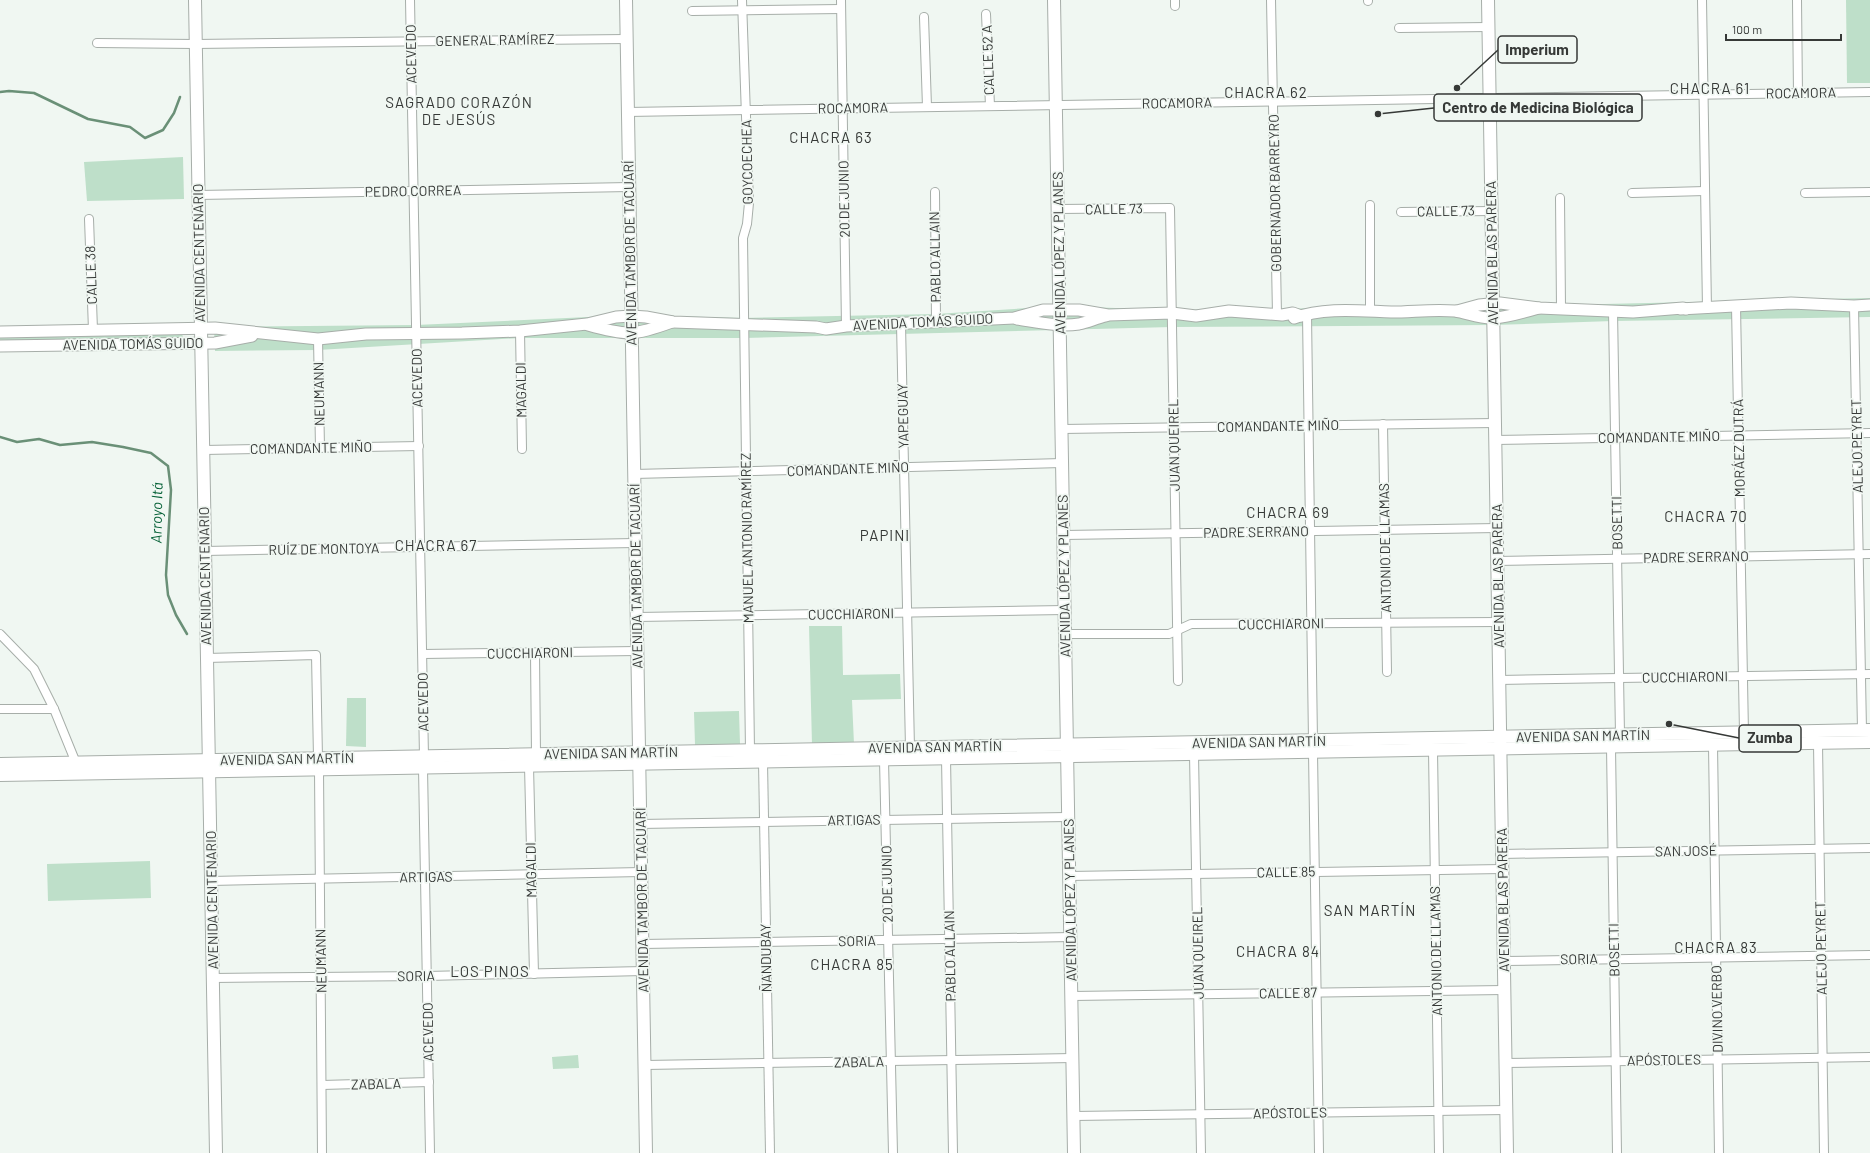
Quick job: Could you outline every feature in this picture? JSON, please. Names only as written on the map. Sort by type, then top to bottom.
[{"type":"main road","name":"AVENIDA CENTENARIO","points":[[195,0],[216,1153]]},
{"type":"main road","name":"AVENIDA TAMBOR DE TACUARÍ","points":[[626,0],[646,1153]]},
{"type":"main road","name":"AVENIDA LÓPEZ Y PLANES","points":[[1054,0],[1074,1153]]},
{"type":"main road","name":"AVENIDA BLAS PARERA","points":[[1488,0],[1507,1153]]},
{"type":"main road","name":"AVENIDA TOMÁS GUIDO","points":[[1457,311],[1493,303],[1508,303],[1539,308],[1633,312],[1707,309],[1791,303],[1854,306],[1870,305]]},
{"type":"main road","name":"AVENIDA TOMÁS GUIDO","points":[[0,332],[200,328],[318,339],[366,334],[520,330],[587,324],[616,317],[631,316],[673,322],[816,327],[826,330],[833,327],[846,326],[1014,318],[1043,310],[1079,310],[1108,315],[1172,313],[1196,316],[1229,311],[1280,315],[1293,318],[1304,315],[1348,310],[1392,312],[1428,309],[1457,311],[1475,316],[1493,318],[1507,317],[1539,308]]},
{"type":"main road","name":"AVENIDA TOMÁS GUIDO","points":[[1014,318],[1060,325],[1079,324],[1108,315]]},
{"type":"main road","name":"AVENIDA TOMÁS GUIDO","points":[[587,324],[616,333],[632,334],[646,332],[673,322]]},
{"type":"main road","name":"AVENIDA TOMÁS GUIDO","points":[[0,346],[215,343],[264,333]]},
{"type":"main road","name":"AVENIDA SAN MARTÍN","points":[[423,762],[529,766],[750,751],[910,748],[1194,754],[1313,746],[1433,750],[1500,743],[1620,735],[1866,730]]},
{"type":"main road","name":"AVENIDA SAN MARTÍN","points":[[0,775],[210,766],[423,762],[536,754],[763,762],[946,758],[1067,751],[1313,746],[1500,743],[1611,747],[1870,742]]},
{"type":"main road","name":"AVENIDA SAN MARTÍN","points":[[0,764],[76,763],[210,766]]},
{"type":"street","name":"ACEVEDO","points":[[410,0],[423,654],[423,762],[430,1153]]},
{"type":"street","name":"GOYCOECHEA","points":[[742,0],[749,203],[747,224],[743,238],[744,324]]},
{"type":"street","name":"20 DE JUNIO","points":[[841,0],[846,326]]},
{"type":"street","name":"GOBERNADOR BARREYRO","points":[[1271,0],[1280,315]]},
{"type":"street","points":[[1702,0],[1707,309]]},
{"type":"street","points":[[1797,0],[1798,94]]},
{"type":"street","points":[[692,12],[841,9]]},
{"type":"street","name":"CALLE 52 A","points":[[986,14],[990,106]]},
{"type":"street","points":[[924,17],[927,107]]},
{"type":"street","points":[[1399,28],[1488,28]]},
{"type":"street","name":"GENERAL RAMÍREZ","points":[[97,43],[195,44],[626,39]]},
{"type":"street","name":"ROCAMORA","points":[[627,112],[1870,92]]},
{"type":"street","name":"PEDRO CORREA","points":[[198,196],[629,187]]},
{"type":"street","points":[[1632,193],[1705,191]]},
{"type":"street","name":"PABLO ALLAIN","points":[[935,192],[936,322]]},
{"type":"street","points":[[1805,193],[1870,192]]},
{"type":"street","points":[[1560,198],[1561,308]]},
{"type":"street","points":[[1370,205],[1370,311]]},
{"type":"street","name":"CALLE 73","points":[[1058,209],[1170,208]]},
{"type":"street","name":"JUAN QUEIREL","points":[[1170,208],[1178,681]]},
{"type":"street","name":"CALLE 73","points":[[1400,212],[1492,211]]},
{"type":"street","name":"CALLE 38","points":[[89,219],[93,330]]},
{"type":"street","name":"MORÁEZ DUTRÁ","points":[[1736,306],[1744,733]]},
{"type":"street","name":"ALEJO PEYRET","points":[[1854,306],[1861,675],[1866,730]]},
{"type":"street","name":"BOSETTI","points":[[1613,310],[1620,735]]},
{"type":"street","points":[[1304,315],[1312,623],[1320,1153]]},
{"type":"street","name":"MANUEL ANTONIO RAMÍREZ","points":[[744,324],[750,751]]},
{"type":"street","name":"YAPEGUAY","points":[[901,324],[910,748]]},
{"type":"street","name":"MAGALDI","points":[[520,330],[522,449]]},
{"type":"street","name":"NEUMANN","points":[[318,339],[320,448]]},
{"type":"street","name":"COMANDANTE MIÑO","points":[[1062,429],[1495,423]]},
{"type":"street","name":"ANTONIO DE LLAMAS","points":[[1382,424],[1387,672]]},
{"type":"street","name":"COMANDANTE MIÑO","points":[[1495,440],[1870,433]]},
{"type":"street","name":"COMANDANTE MIÑO","points":[[204,450],[419,446]]},
{"type":"street","name":"COMANDANTE MIÑO","points":[[634,474],[1062,463]]},
{"type":"street","name":"PADRE SERRANO","points":[[1064,534],[1497,528]]},
{"type":"street","name":"RUÍZ DE MONTOYA","points":[[205,551],[635,543]]},
{"type":"street","name":"PADRE SERRANO","points":[[1497,561],[1870,554]]},
{"type":"street","name":"CUCCHIARONI","points":[[636,617],[1065,610]]},
{"type":"street","name":"CUCCHIARONI","points":[[1065,634],[1168,634],[1191,624],[1498,622]]},
{"type":"street","points":[[0,634],[34,669],[54,709],[76,763]]},
{"type":"street","name":"CUCCHIARONI","points":[[423,654],[637,651]]},
{"type":"street","points":[[535,653],[536,754]]},
{"type":"street","name":"NEUMANN","points":[[206,658],[316,655],[320,879],[322,1153]]},
{"type":"street","name":"CUCCHIARONI","points":[[1499,680],[1870,674]]},
{"type":"street","points":[[0,709],[54,709]]},
{"type":"street","name":"ALEJO PEYRET","points":[[1818,743],[1824,1153]]},
{"type":"street","name":"DIVINO VERBO","points":[[1713,745],[1719,1153]]},
{"type":"street","name":"BOSETTI","points":[[1611,747],[1617,1153]]},
{"type":"street","name":"ANTONIO DE LLAMAS","points":[[1433,750],[1439,1153]]},
{"type":"street","name":"JUAN QUEIREL","points":[[1194,754],[1201,1153]]},
{"type":"street","name":"PABLO ALLAIN","points":[[946,758],[953,1153]]},
{"type":"street","name":"20 DE JUNIO","points":[[884,760],[893,1153]]},
{"type":"street","name":"ÑANDUBAY","points":[[763,762],[770,1153]]},
{"type":"street","name":"MAGALDI","points":[[529,766],[534,974]]},
{"type":"street","name":"ARTIGAS","points":[[640,824],[1068,817]]},
{"type":"street","name":"SAN JOSÉ","points":[[1502,854],[1870,848]]},
{"type":"street","name":"CALLE 85","points":[[1070,876],[1502,869]]},
{"type":"street","name":"ARTIGAS","points":[[211,881],[641,872]]},
{"type":"street","name":"SORIA","points":[[643,944],[1070,937]]},
{"type":"street","name":"SORIA","points":[[1504,961],[1870,955]]},
{"type":"street","name":"SORIA","points":[[213,978],[427,976],[643,971]]},
{"type":"street","name":"CALLE 87","points":[[1072,996],[1504,990]]},
{"type":"street","name":"APÓSTOLES","points":[[1506,1063],[1870,1057]]},
{"type":"street","name":"ZABALA","points":[[645,1065],[1072,1058]]},
{"type":"street","name":"ZABALA","points":[[322,1085],[429,1082]]},
{"type":"street","name":"APÓSTOLES","points":[[1074,1116],[1506,1110]]},
{"type":"green space","points":[[1846,0],[1870,0],[1870,83],[1847,83]]},
{"type":"green space","points":[[183,157],[184,199],[87,201],[84,162]]},
{"type":"green space","points":[[1870,298],[1870,317],[1613,321],[1493,325],[1172,327],[744,338],[520,338],[318,350],[215,351],[214,327],[416,325],[631,315],[743,318],[936,314],[1059,306],[1172,310],[1560,305]]},
{"type":"green space","points":[[182,332],[183,339],[0,341],[0,335]]},
{"type":"green space","points":[[809,626],[842,626],[843,675],[900,674],[901,699],[852,700],[854,744],[812,745]]},
{"type":"green space","points":[[347,698],[366,698],[366,747],[346,746]]},
{"type":"green space","points":[[739,711],[740,744],[695,745],[694,712]]},
{"type":"green space","points":[[150,861],[151,898],[48,901],[47,864]]},
{"type":"green space","points":[[578,1055],[579,1068],[553,1069],[552,1057]]},
{"type":"waterway","points":[[0,92],[9,91],[34,93],[88,119],[130,127],[145,138],[163,130],[174,113],[180,97]]},
{"type":"waterway","name":"Arroyo Itá","points":[[0,437],[17,442],[39,439],[60,445],[92,442],[123,447],[151,453],[168,466],[171,490],[166,575],[168,595],[176,615],[187,634]]},
{"type":"place","name":"Imperium","points":[[1457,88]]},
{"type":"place","name":"Centro de Medicina Biológica","points":[[1378,114]]},
{"type":"place","name":"Zumba","points":[[1669,724]]},
{"type":"district","name":"CHACRA 61","points":[[1710,89]]},
{"type":"district","name":"CHACRA 62","points":[[1266,93]]},
{"type":"district","name":"SAGRADO CORAZÓN DE JESÚS","points":[[459,112]]},
{"type":"district","name":"CHACRA 63","points":[[831,138]]},
{"type":"district","name":"CHACRA 69","points":[[1288,513]]},
{"type":"district","name":"CHACRA 70","points":[[1706,517]]},
{"type":"district","name":"PAPINI","points":[[885,536]]},
{"type":"district","name":"CHACRA 67","points":[[436,546]]},
{"type":"district","name":"SAN MARTÍN","points":[[1370,911]]},
{"type":"district","name":"CHACRA 83","points":[[1716,948]]},
{"type":"district","name":"CHACRA 84","points":[[1278,952]]},
{"type":"district","name":"CHACRA 85","points":[[852,965]]},
{"type":"district","name":"LOS PINOS","points":[[490,972]]}]
